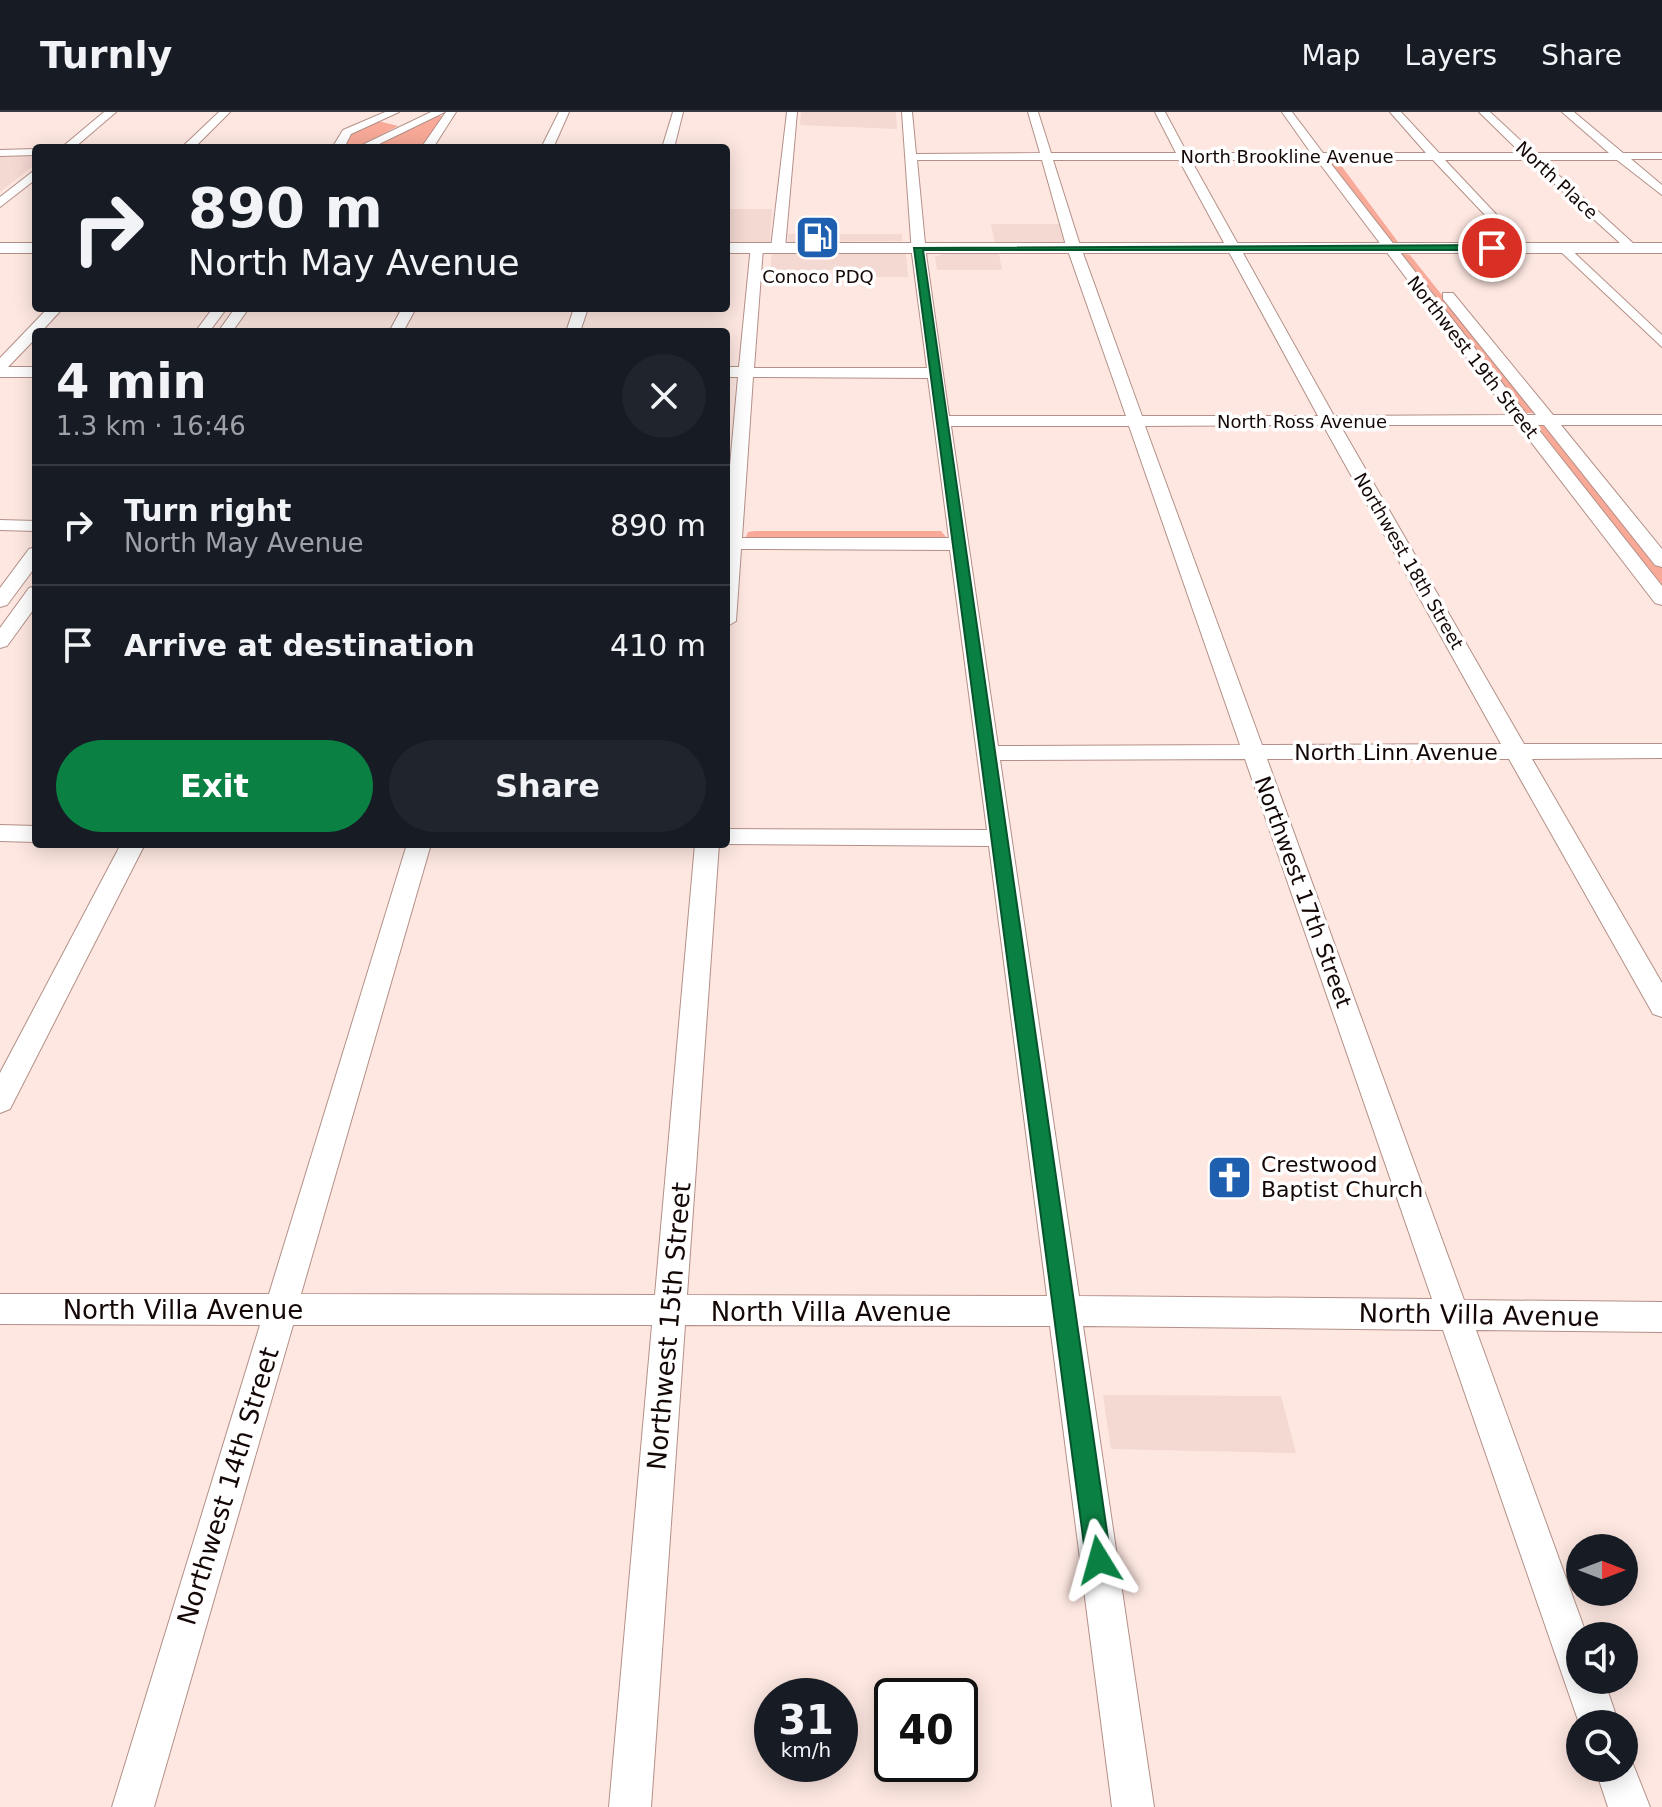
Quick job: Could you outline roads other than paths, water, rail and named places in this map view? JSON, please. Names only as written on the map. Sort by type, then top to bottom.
[{"type":"main road","points":[[0,248],[32,248]]},
{"type":"main road","points":[[730,248],[1662,248]]},
{"type":"street","points":[[72,144],[111,112]]},
{"type":"street","points":[[191,144],[225,112]]},
{"type":"street","points":[[340,144],[347,132],[394,112]]},
{"type":"street","points":[[370,144],[440,112]]},
{"type":"street","points":[[430,144],[451,112]]},
{"type":"street","points":[[549,144],[564,112]]},
{"type":"street","points":[[669,144],[678,112]]},
{"type":"street","points":[[778,248],[792,112]]},
{"type":"street","points":[[907,112],[918,248],[1133,1807]]},
{"type":"street","name":"Northwest 17th Street","points":[[1033,112],[1074,248],[1566,1631]]},
{"type":"street","name":"Northwest 18th Street","points":[[1160,112],[1231,248],[1662,1007]]},
{"type":"street","name":"Northwest 19th Street","points":[[1287,112],[1387,248],[1662,599]]},
{"type":"street","name":"Northwest 19th Street","points":[[1304,112],[1409,248],[1662,561]]},
{"type":"street","points":[[1395,112],[1520,248]]},
{"type":"street","name":"North Place","points":[[1484,112],[1630,248]]},
{"type":"street","points":[[1567,112],[1662,191]]},
{"type":"street","points":[[360,115],[410,124]]},
{"type":"street","points":[[0,153],[32,152]]},
{"type":"street","name":"North Brookline Avenue","points":[[911,157],[1662,156]]},
{"type":"street","points":[[0,203],[32,176]]},
{"type":"street","points":[[756,248],[730,535],[958,536]]},
{"type":"street","points":[[1565,248],[1662,343]]},
{"type":"street","points":[[38,328],[52,312]]},
{"type":"street","points":[[0,370],[32,335]]},
{"type":"street","points":[[0,370],[32,372]]},
{"type":"street","points":[[730,372],[935,373]]},
{"type":"street","name":"North Ross Avenue","points":[[942,421],[1662,420]]},
{"type":"street","points":[[0,525],[32,526]]},
{"type":"street","points":[[0,542],[32,542]]},
{"type":"street","points":[[0,601],[32,558]]},
{"type":"street","points":[[0,642],[32,598]]},
{"type":"street","name":"North Linn Avenue","points":[[986,753],[1662,751]]},
{"type":"street","points":[[0,833],[32,834]]},
{"type":"street","points":[[730,837],[998,838]]},
{"type":"street","points":[[0,1101],[131,848]]},
{"type":"street","name":"Northwest 14th Street","points":[[133,1807],[418,848]]},
{"type":"street","name":"Northwest 15th Street","points":[[630,1807],[707,848]]},
{"type":"street","name":"North Villa Avenue","points":[[0,1309],[1064,1311],[1662,1317]]},
{"type":"street","points":[[1620,1782],[1629,1807]]},
{"type":"place","name":"Conoco PDQ","points":[[818,238]]},
{"type":"place","name":"Crestwood Baptist Church","points":[[1230,1177]]}]
